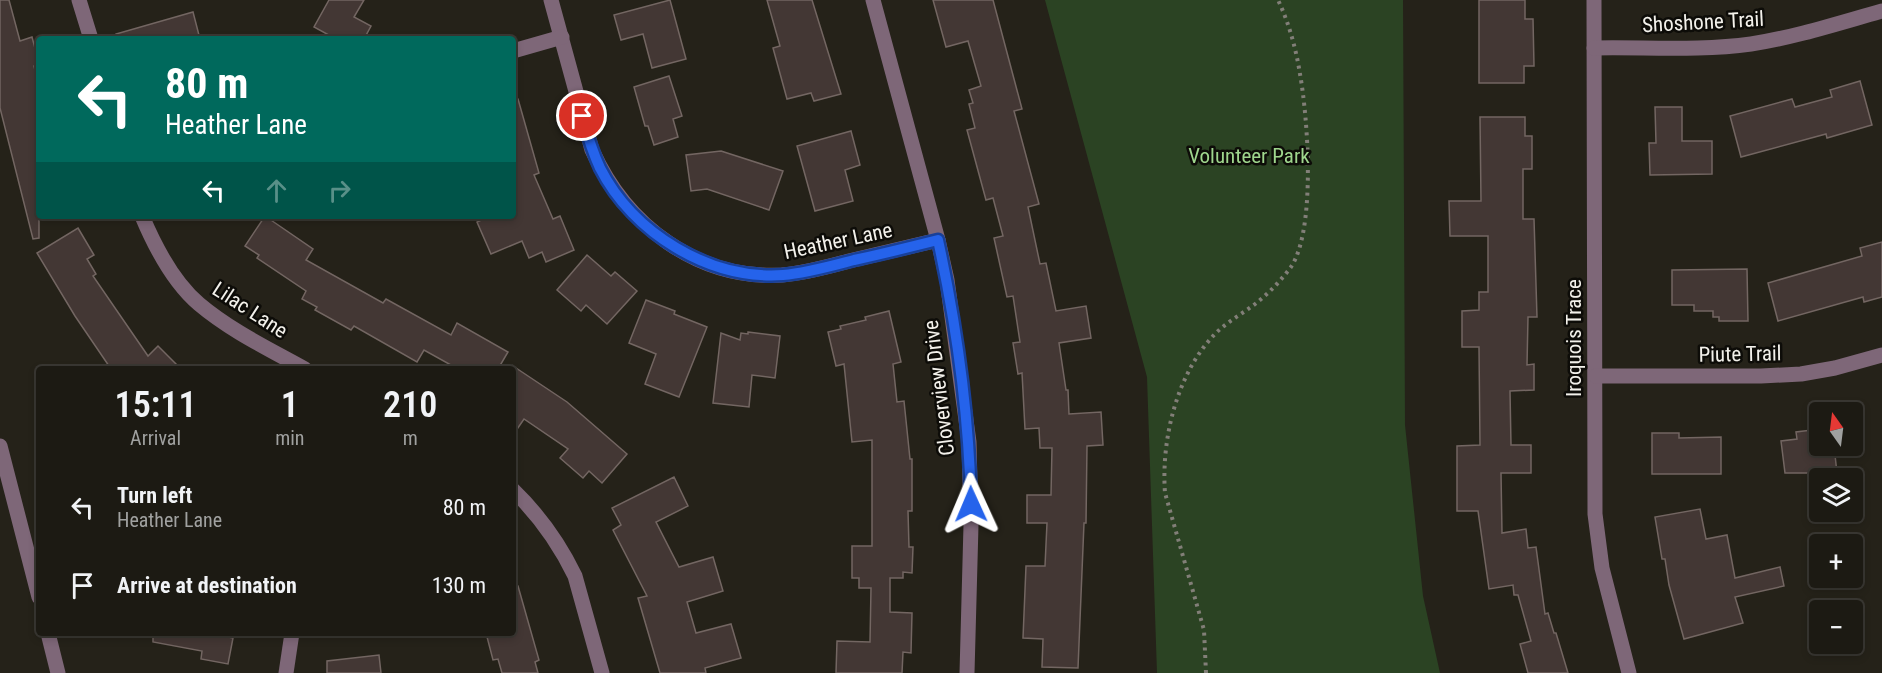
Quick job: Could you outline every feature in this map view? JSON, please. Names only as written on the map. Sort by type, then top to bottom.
[{"type":"street","points":[[80,0],[90,36]]},
{"type":"street","name":"Heather Lane","points":[[551,0],[592,150],[601,170],[634,216],[675,247],[726,269],[780,275],[805,272],[938,240]]},
{"type":"street","name":"Cloverview Drive","points":[[873,0],[947,280],[969,442],[971,525],[967,673]]},
{"type":"street","name":"Iroquois Trace","points":[[1594,0],[1595,514],[1604,577],[1629,673]]},
{"type":"street","name":"Shoshone Trail","points":[[1594,48],[1719,47],[1751,44],[1882,11]]},
{"type":"street","points":[[516,50],[562,38]]},
{"type":"street","name":"Lilac Lane","points":[[143,219],[158,251],[198,303],[223,322],[300,366]]},
{"type":"street","name":"Piute Trail","points":[[1596,376],[1801,374],[1835,368],[1882,355]]},
{"type":"street","points":[[0,446],[36,585]]},
{"type":"street","points":[[516,493],[546,526],[575,576],[602,673]]},
{"type":"street","points":[[49,636],[58,673]]},
{"type":"street","points":[[286,673],[292,636]]},
{"type":"path","points":[[1206,673],[1204,630],[1165,493],[1163,471],[1165,449],[1174,410],[1186,378],[1199,354],[1216,332],[1260,300],[1282,279],[1296,257],[1302,239],[1306,205],[1305,107],[1300,72],[1286,17],[1278,0]]},
{"type":"green space","name":"Volunteer Park","points":[[1045,0],[1403,0],[1405,425],[1423,596],[1440,673],[1157,673],[1147,377]]},
{"type":"building","points":[[0,0],[9,0],[20,41],[32,37],[36,52],[36,66],[34,66],[36,74],[36,219],[39,219],[39,238],[33,239],[0,108]]},
{"type":"building","points":[[329,0],[364,0],[354,17],[371,26],[366,36],[330,36],[314,27]]},
{"type":"building","points":[[670,0],[686,59],[652,68],[643,34],[621,40],[614,15]]},
{"type":"building","points":[[767,0],[812,0],[841,94],[814,101],[811,93],[787,99],[773,48],[780,46]]},
{"type":"building","points":[[933,0],[993,0],[1022,109],[1014,111],[1039,204],[1028,207],[1040,264],[1046,263],[1056,311],[1086,306],[1091,338],[1059,343],[1066,390],[1068,390],[1069,414],[1101,412],[1103,445],[1087,446],[1086,523],[1084,523],[1078,668],[1042,667],[1043,639],[1023,638],[1026,566],[1045,566],[1047,523],[1027,523],[1027,495],[1051,495],[1052,448],[1040,448],[1039,428],[1025,429],[1022,373],[1018,374],[1013,343],[1020,342],[1013,296],[1007,297],[994,238],[1003,236],[993,198],[986,200],[967,130],[975,128],[969,104],[973,103],[969,90],[981,86],[968,41],[946,47]]},
{"type":"building","points":[[1479,0],[1525,0],[1525,19],[1533,19],[1534,66],[1524,66],[1524,83],[1479,83]]},
{"type":"building","points":[[193,12],[199,36],[116,36],[116,34]]},
{"type":"building","points":[[669,76],[682,116],[673,119],[678,137],[654,145],[648,126],[645,126],[634,87]]},
{"type":"building","points":[[1860,81],[1872,125],[1827,138],[1826,134],[1741,157],[1730,116],[1792,99],[1795,107],[1832,97],[1830,90]]},
{"type":"building","points":[[516,99],[518,99],[539,173],[534,175],[553,219],[560,216],[574,250],[546,262],[542,252],[529,258],[522,241],[491,254],[477,222],[484,219],[516,219]]},
{"type":"building","points":[[1655,107],[1682,107],[1682,141],[1712,141],[1712,174],[1650,175],[1649,143],[1656,143]]},
{"type":"building","points":[[1480,117],[1525,117],[1525,136],[1532,136],[1532,169],[1523,169],[1523,219],[1534,219],[1537,317],[1528,317],[1527,365],[1534,364],[1534,390],[1510,391],[1511,445],[1531,445],[1531,473],[1501,473],[1502,533],[1526,529],[1528,548],[1536,547],[1545,614],[1548,613],[1554,633],[1556,633],[1568,673],[1528,673],[1520,644],[1531,641],[1518,595],[1514,595],[1513,585],[1489,589],[1478,511],[1457,511],[1457,446],[1480,445],[1479,347],[1462,347],[1462,311],[1479,310],[1479,292],[1488,292],[1488,236],[1450,236],[1449,201],[1481,201]]},
{"type":"building","points":[[851,131],[860,165],[845,170],[853,201],[815,211],[797,146]]},
{"type":"building","points":[[721,151],[783,171],[769,210],[707,189],[691,191],[686,155]]},
{"type":"building","points":[[263,219],[269,219],[313,249],[306,260],[383,303],[386,299],[451,335],[457,323],[508,352],[500,366],[453,366],[424,350],[417,362],[354,326],[351,330],[315,310],[317,307],[302,299],[306,291],[257,258],[259,255],[245,246]]},
{"type":"building","points":[[78,228],[94,255],[87,259],[96,274],[93,276],[148,356],[158,346],[178,366],[109,366],[37,253]]},
{"type":"building","points":[[1882,242],[1882,297],[1864,302],[1863,297],[1778,321],[1768,283],[1862,256],[1860,248]]},
{"type":"building","points":[[587,255],[611,276],[615,272],[637,291],[607,324],[586,305],[581,311],[557,290]]},
{"type":"building","points":[[1747,269],[1748,321],[1719,321],[1719,317],[1713,317],[1713,311],[1694,311],[1694,305],[1672,305],[1672,270]]},
{"type":"building","points":[[646,300],[707,327],[679,397],[645,384],[656,354],[629,343]]},
{"type":"building","points":[[889,311],[901,362],[893,364],[897,402],[904,401],[910,459],[912,459],[912,511],[908,511],[909,547],[913,547],[912,573],[903,572],[903,578],[890,578],[890,612],[912,613],[911,653],[903,652],[902,673],[836,673],[837,641],[870,642],[871,588],[859,588],[859,578],[852,578],[852,546],[872,546],[872,440],[852,442],[844,364],[836,366],[828,332],[841,329],[840,326],[866,320],[865,317]]},
{"type":"building","points":[[748,332],[780,336],[775,378],[752,375],[749,407],[713,403],[721,333],[740,340],[741,333],[748,334]]},
{"type":"building","points":[[516,368],[567,402],[627,454],[602,483],[589,471],[583,478],[560,458],[568,449],[524,419],[516,431]]},
{"type":"building","points":[[1809,430],[1809,456],[1835,456],[1836,468],[1809,468],[1809,473],[1785,473],[1781,441],[1797,439],[1796,432]]},
{"type":"building","points":[[1652,433],[1679,433],[1679,438],[1721,437],[1721,474],[1652,474]]},
{"type":"building","points":[[674,477],[688,506],[656,522],[679,567],[713,557],[723,591],[687,602],[696,633],[731,624],[741,658],[705,668],[706,673],[660,673],[638,598],[647,596],[613,530],[621,525],[612,508]]},
{"type":"building","points":[[1700,509],[1706,539],[1727,535],[1735,578],[1780,567],[1784,586],[1735,597],[1743,623],[1684,639],[1669,585],[1665,559],[1662,559],[1655,517]]},
{"type":"building","points":[[516,586],[518,586],[539,660],[535,662],[538,673],[502,673],[498,659],[493,660],[487,636],[516,636]]},
{"type":"building","points":[[153,636],[233,638],[228,664],[201,659],[202,651],[153,642]]},
{"type":"building","points":[[379,655],[381,673],[327,673],[327,661]]},
{"type":"route","points":[[582,116],[592,150],[601,170],[634,216],[675,247],[726,269],[780,275],[805,272],[938,240],[947,280],[969,442],[971,504]]}]
